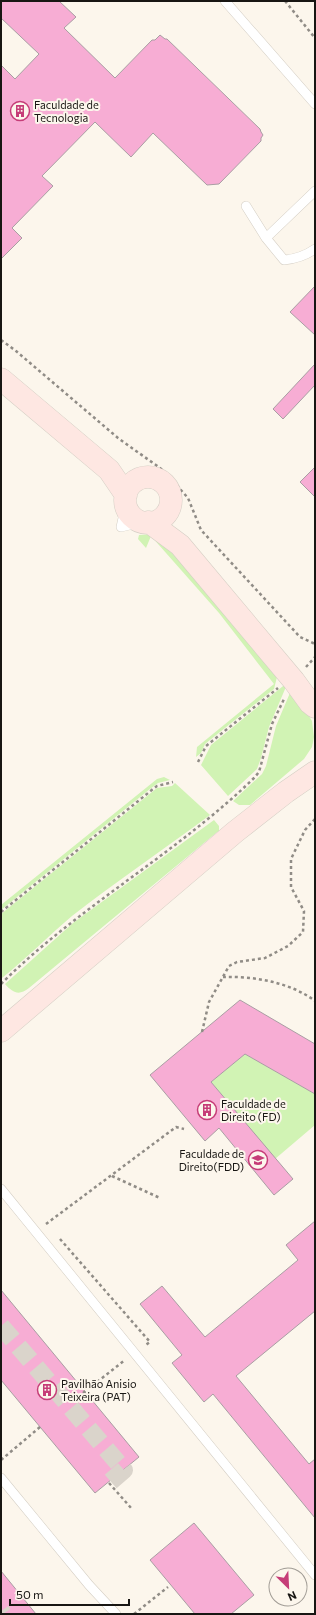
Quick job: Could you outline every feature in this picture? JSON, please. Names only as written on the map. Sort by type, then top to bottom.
[{"type":"street","points":[[1,379],[109,470],[126,500],[131,515],[153,519],[180,545],[294,681],[313,710]]},
{"type":"street","points":[[109,470],[142,478],[155,478],[166,486],[170,492],[170,507],[153,519]]},
{"type":"street","points":[[126,500],[131,485],[142,478]]},
{"type":"street","points":[[286,792],[315,758]]},
{"type":"street","points":[[1,1030],[235,832],[286,792],[315,772]]},
{"type":"lane","points":[[225,1],[315,104]]},
{"type":"lane","points":[[266,238],[315,191]]},
{"type":"lane","points":[[246,206],[266,238],[284,260],[307,255],[315,249]]},
{"type":"lane","points":[[1,1189],[315,1575]]},
{"type":"lane","points":[[1,1478],[89,1585],[116,1614]]},
{"type":"path","points":[[285,1],[315,38]]},
{"type":"path","points":[[1,340],[81,405],[118,438],[160,468],[188,498],[201,530],[300,637],[315,644]]},
{"type":"path","points":[[1,984],[64,928],[211,818],[254,778],[259,772],[272,724],[294,681],[315,657]]},
{"type":"path","points":[[198,762],[206,746],[285,682],[294,681]]},
{"type":"path","points":[[1,912],[153,789],[157,786],[173,782]]},
{"type":"path","points":[[202,1032],[209,1002],[229,966],[237,962],[265,958],[288,946],[303,932],[304,911],[291,887],[291,859],[305,830],[315,819]]},
{"type":"path","points":[[223,977],[242,976],[289,987],[315,1001]]},
{"type":"path","points":[[42,1219],[47,1225],[176,1127],[184,1129]]},
{"type":"path","points":[[111,1176],[160,1198]]},
{"type":"path","points":[[57,1236],[150,1342],[83,1393]]},
{"type":"path","points":[[1,1460],[40,1427]]},
{"type":"path","points":[[109,1483],[132,1509]]},
{"type":"path","points":[[134,1614],[168,1587]]},
{"type":"green space","points":[[139,535],[159,535],[277,677],[274,689],[205,744],[201,753],[196,757],[197,747],[274,684],[219,613],[151,536],[146,548],[138,539]]},
{"type":"green space","points":[[288,682],[269,727],[257,769],[228,796],[201,765],[211,745]]},
{"type":"green space","points":[[292,688],[312,721],[314,737],[312,747],[304,759],[250,805],[239,805],[233,801],[262,774],[266,766],[276,726]]},
{"type":"green space","points":[[164,777],[170,780],[158,783],[150,789],[1,910],[1,905],[157,779]]},
{"type":"green space","points":[[175,783],[210,815],[72,916],[2,978],[1,914],[157,788],[172,786]]},
{"type":"green space","points":[[214,820],[219,826],[219,831],[29,988],[19,993],[11,990],[5,984],[73,923]]},
{"type":"green space","points":[[245,1054],[315,1094],[315,1125],[275,1159],[211,1082]]},
{"type":"building","points":[[1,1],[59,1],[76,17],[64,28],[115,78],[152,40],[155,40],[160,35],[167,39],[260,129],[263,135],[261,141],[219,184],[207,185],[153,133],[131,157],[95,122],[42,176],[53,186],[12,228],[22,238],[1,259],[1,65],[15,79],[39,54],[1,18]]},
{"type":"building","points":[[315,286],[315,335],[290,312]]},
{"type":"building","points":[[315,364],[315,385],[283,419],[273,409]]},
{"type":"building","points":[[315,467],[315,497],[300,482]]},
{"type":"building","name":"Faculdade de Direito (FD)","points":[[240,1000],[315,1044],[315,1094],[245,1054],[211,1082],[293,1179],[274,1195],[219,1128],[205,1141],[150,1075]]},
{"type":"building","points":[[315,1221],[315,1311],[236,1376],[309,1464],[315,1459],[315,1518],[213,1394],[204,1402],[172,1363],[182,1355],[140,1304],[162,1286],[205,1337],[298,1260],[286,1245]]},
{"type":"building","name":"Pavilhão Anisio Teixeira (PAT)","points":[[1,1290],[139,1457],[95,1493],[1,1380]]},
{"type":"building","points":[[194,1523],[254,1595],[231,1614],[195,1614],[150,1560]]},
{"type":"building","points":[[1,1571],[36,1614],[1,1614]]},
{"type":"tunnel","points":[[1,1326],[124,1470],[109,1483]]},
{"type":"place","name":"Faculdade de Tecnologia","points":[[20,111]]},
{"type":"place","name":"Faculdade de Direito (FD)","points":[[207,1110]]},
{"type":"place","name":"Faculdade de Direito(FDD)","points":[[258,1160]]},
{"type":"place","name":"Pavilhão Anisio Teixeira (PAT)","points":[[47,1390]]}]
